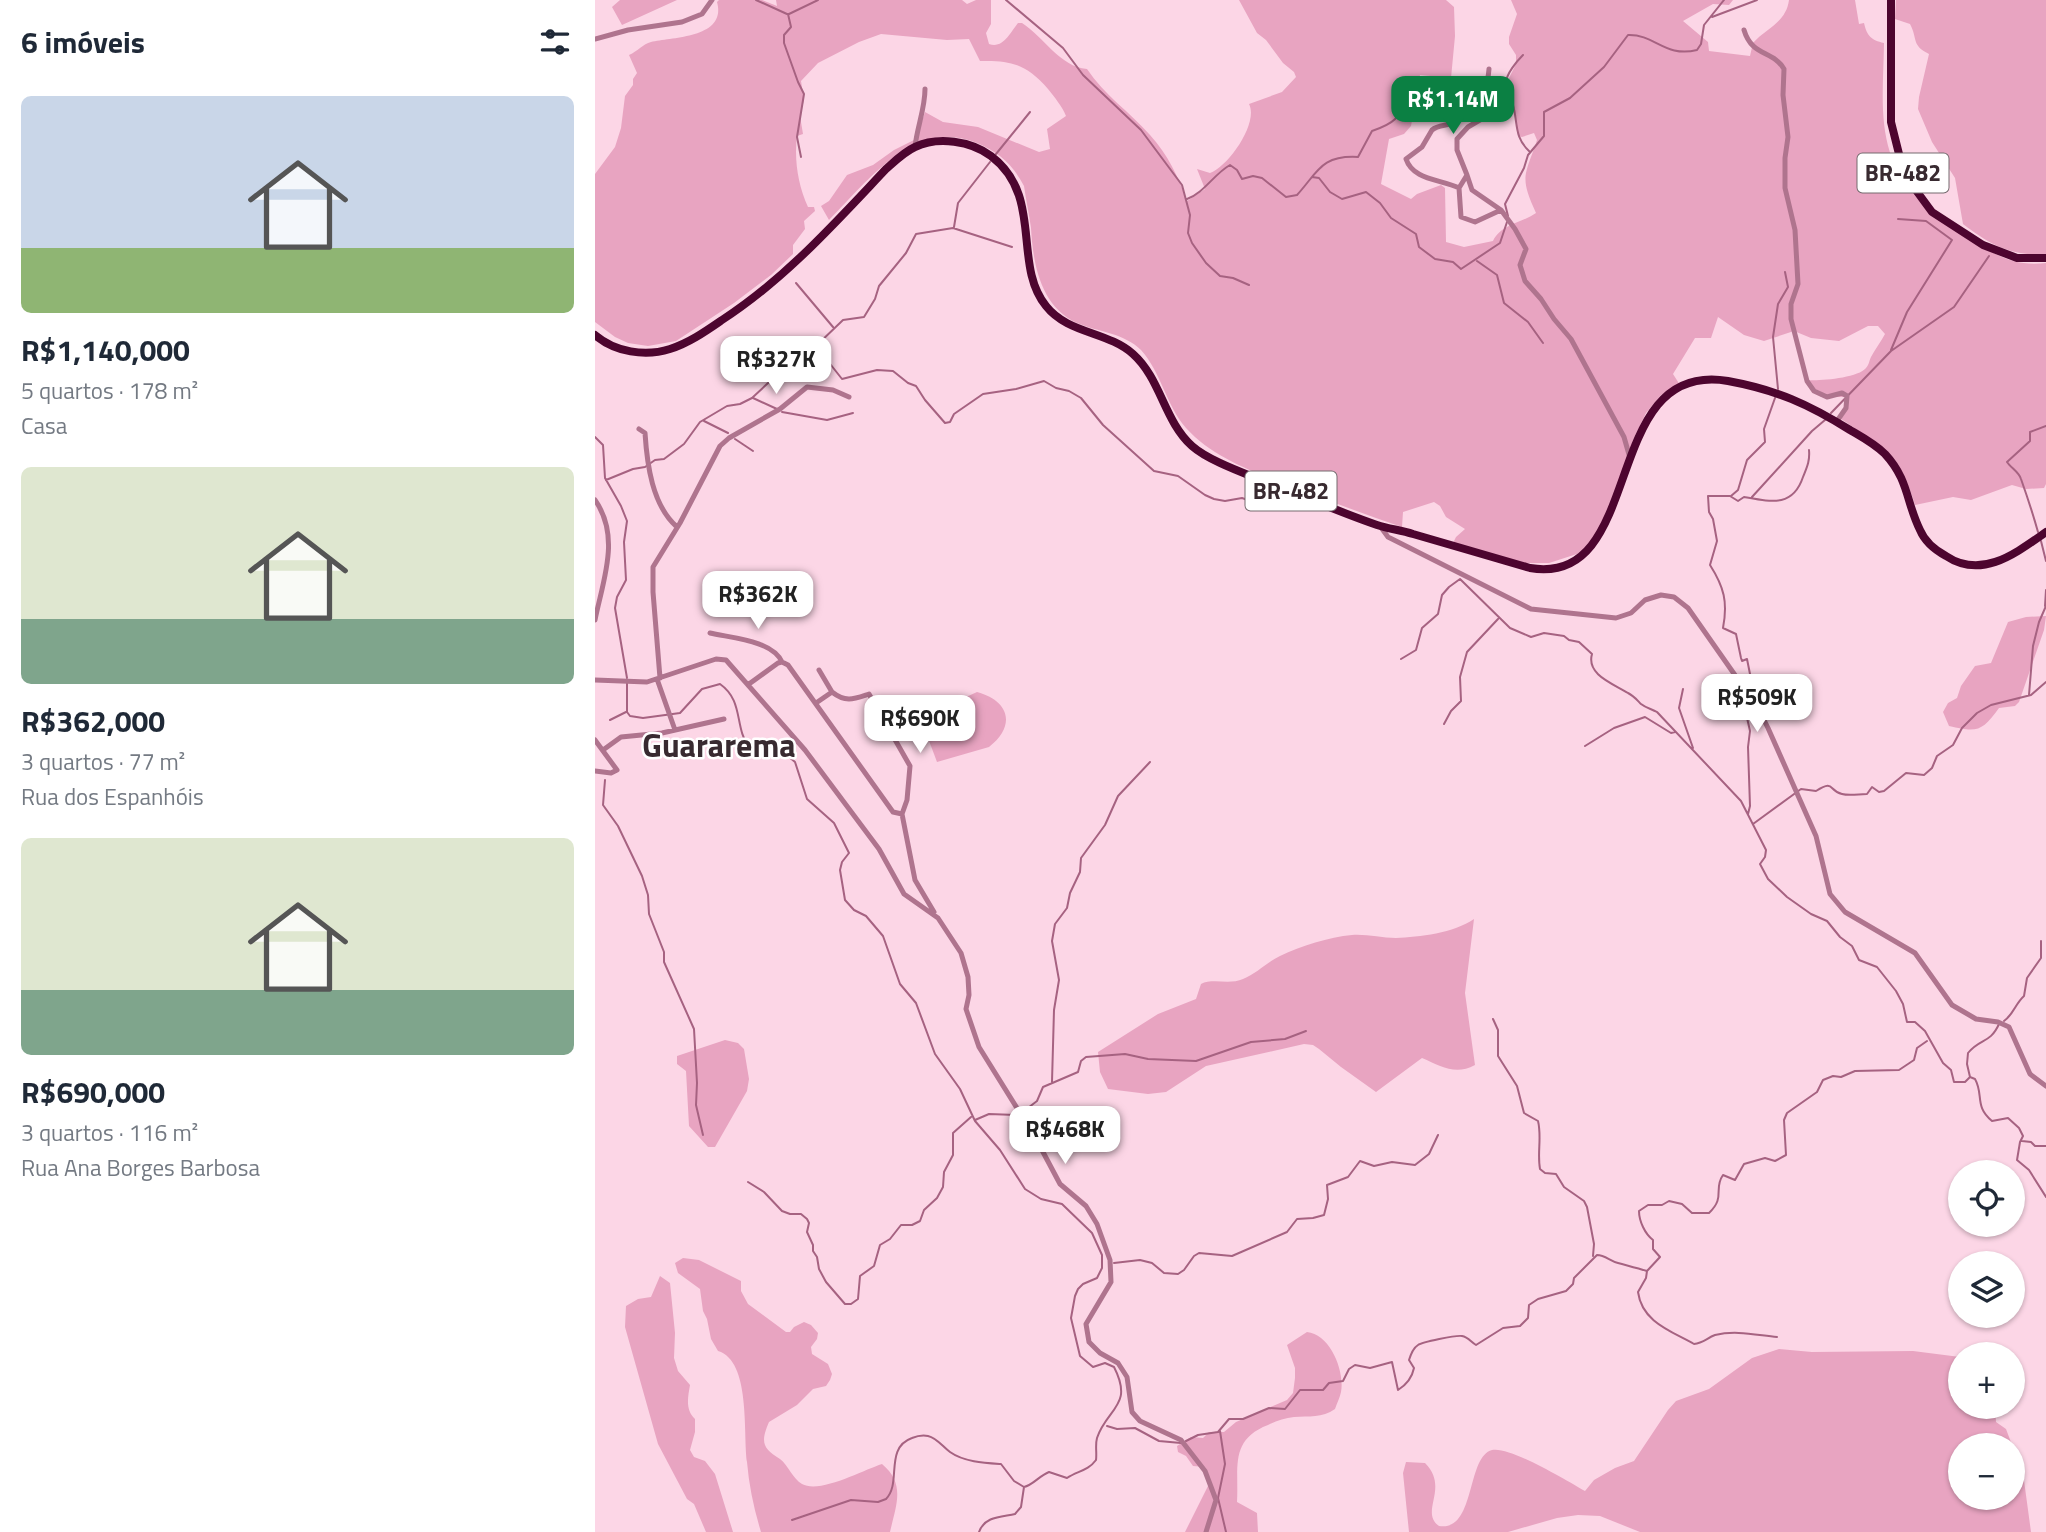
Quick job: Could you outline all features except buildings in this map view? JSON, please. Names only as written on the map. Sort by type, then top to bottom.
[{"type":"highway","name":"BR-482","points":[[1891,0],[1891,121],[1904,174],[1932,212],[1983,245],[2017,258],[2046,258]]},
{"type":"highway","name":"BR-482","points":[[595,335],[613,347],[650,352],[669,350],[696,336],[764,291],[802,257],[885,169],[915,147],[942,141],[962,144],[991,156],[1007,173],[1016,186],[1025,217],[1033,280],[1042,301],[1048,309],[1075,329],[1108,338],[1135,355],[1154,381],[1175,424],[1190,444],[1206,456],[1247,474],[1380,526],[1530,568],[1549,569],[1580,556],[1597,539],[1611,513],[1644,424],[1655,407],[1672,392],[1701,380],[1728,381],[1784,394],[1814,407],[1873,444],[1889,458],[1907,488],[1924,537],[1956,563],[1974,566],[1992,564],[2046,532]]},
{"type":"street","points":[[595,39],[628,30],[682,22],[702,14],[712,0]]},
{"type":"street","points":[[1744,30],[1747,40],[1756,50],[1777,60],[1784,69],[1783,95],[1788,137],[1785,158],[1786,188],[1795,230],[1798,284],[1791,304],[1791,319],[1807,381],[1814,391],[1827,397],[1842,393],[1847,396],[1846,408],[1837,421]]},
{"type":"street","points":[[1459,188],[1416,174],[1406,159],[1422,147],[1431,130],[1453,122],[1471,107],[1487,83],[1489,69]]},
{"type":"street","points":[[915,147],[926,89]]},
{"type":"street","points":[[1485,117],[1468,127],[1457,139],[1457,150],[1472,190],[1501,210],[1515,229],[1526,249],[1520,265],[1525,281],[1571,339],[1624,437],[1630,458]]},
{"type":"street","points":[[1467,175],[1459,188],[1459,213],[1463,219],[1475,222],[1501,210]]},
{"type":"street","points":[[674,730],[658,679],[652,574],[657,559],[723,441],[780,409],[804,388],[833,390],[849,397]]},
{"type":"street","points":[[639,429],[645,433],[648,465],[663,509],[677,527]]},
{"type":"street","points":[[595,500],[601,508],[610,540],[595,620]]},
{"type":"street","points":[[1380,526],[1388,537],[1531,609],[1616,618],[1631,613],[1645,600],[1661,595],[1674,597],[1688,608],[1758,708],[1768,728],[1816,835],[1830,894],[1845,912],[1915,953],[1952,1005],[1976,1019],[1998,1022],[2008,1027],[2030,1074],[2046,1086]]},
{"type":"street","points":[[710,633],[764,647],[777,654],[816,703],[893,812],[902,814]]},
{"type":"street","points":[[595,680],[631,683],[658,679],[716,659],[726,660],[749,684],[774,717],[800,743],[875,843],[904,894],[938,918]]},
{"type":"street","points":[[749,684],[782,662]]},
{"type":"street","points":[[818,670],[832,692],[847,700],[869,694],[910,766],[907,800],[902,814],[915,880],[961,953],[968,977],[969,995],[966,1009],[979,1047],[1035,1137],[1060,1184],[1086,1206],[1097,1224],[1110,1260],[1111,1282],[1086,1324],[1089,1342],[1100,1353],[1118,1363],[1127,1377],[1132,1412],[1140,1421],[1181,1440],[1205,1471],[1216,1500],[1206,1532]]},
{"type":"street","points":[[816,703],[832,692]]},
{"type":"street","points":[[892,733],[939,704]]},
{"type":"street","points":[[603,750],[621,737],[674,730],[724,719]]},
{"type":"street","points":[[595,740],[617,768],[617,771],[611,772],[595,771]]},
{"type":"shaded area","points":[[620,0],[677,0],[622,25],[612,7]]},
{"type":"shaded area","points":[[719,0],[762,0],[777,6],[776,0],[962,0],[967,4],[976,0],[991,0],[991,24],[986,33],[989,44],[1002,42],[1018,23],[1022,23],[1068,63],[1087,69],[1162,150],[1187,201],[1205,189],[1197,169],[1210,173],[1233,154],[1250,122],[1249,104],[1282,92],[1296,77],[1257,33],[1239,0],[1446,0],[1454,7],[1455,36],[1451,78],[1420,75],[1411,126],[1404,134],[1389,139],[1381,184],[1411,199],[1441,185],[1445,188],[1446,242],[1464,247],[1493,241],[1506,227],[1536,213],[1527,191],[1526,176],[1537,140],[1534,133],[1518,136],[1512,100],[1505,86],[1516,64],[1516,55],[1509,44],[1517,14],[1511,0],[1733,0],[1729,5],[1713,4],[1683,21],[1708,42],[1709,51],[1750,56],[1753,43],[1780,20],[1789,0],[1855,0],[1859,24],[1864,23],[1870,37],[1884,43],[1885,129],[1889,149],[1907,186],[1933,213],[1995,254],[2024,263],[2046,263],[2046,484],[2044,488],[2026,489],[2012,485],[1971,500],[1953,497],[1915,505],[1910,489],[1896,464],[1877,445],[1841,419],[1848,408],[1846,397],[1821,397],[1808,380],[1839,378],[1862,371],[1867,367],[1885,334],[1878,326],[1868,326],[1839,341],[1811,338],[1794,331],[1764,341],[1744,335],[1718,317],[1711,338],[1695,338],[1673,374],[1680,385],[1661,395],[1646,413],[1633,440],[1605,527],[1580,553],[1549,563],[1524,563],[1452,545],[1465,529],[1446,517],[1440,506],[1434,502],[1403,512],[1402,527],[1252,471],[1210,449],[1186,428],[1173,409],[1148,359],[1134,344],[1119,336],[1077,323],[1054,306],[1037,269],[1024,186],[999,155],[977,143],[954,137],[933,139],[913,146],[876,172],[829,220],[821,206],[829,201],[847,175],[873,165],[916,139],[925,112],[943,122],[978,127],[1039,152],[1050,149],[1047,129],[1066,116],[1058,102],[1026,69],[1010,63],[980,61],[969,39],[947,40],[881,34],[818,63],[801,81],[804,100],[800,116],[803,134],[797,136],[796,145],[802,190],[808,207],[814,207],[815,211],[804,221],[805,229],[793,245],[793,254],[734,303],[676,341],[648,346],[628,343],[595,322],[595,174],[615,147],[621,128],[625,96],[637,73],[629,55],[645,44],[684,37],[706,29],[714,23]]},
{"type":"shaded area","points":[[1896,0],[2046,0],[2046,254],[2022,253],[2001,248],[1963,224],[1955,178],[1932,142],[1918,109],[1929,54],[1917,45],[1910,24],[1895,19]]},
{"type":"shaded area","points":[[2046,616],[2044,630],[2019,702],[2015,706],[1999,708],[1979,728],[1949,726],[1943,712],[1948,703],[1957,698],[1961,686],[1975,666],[1991,663],[2008,622],[2026,617]]},
{"type":"shaded area","points":[[977,692],[997,701],[1002,708],[1006,723],[1003,731],[989,747],[937,762],[925,730],[953,703]]},
{"type":"shaded area","points":[[1474,919],[1465,993],[1475,1065],[1468,1068],[1448,1069],[1422,1058],[1376,1092],[1313,1045],[1304,1044],[1206,1066],[1166,1092],[1148,1094],[1108,1089],[1100,1072],[1098,1052],[1158,1014],[1196,999],[1201,984],[1243,979],[1280,956],[1325,940],[1352,935],[1396,938],[1426,935],[1457,928]]},
{"type":"shaded area","points":[[725,1040],[738,1043],[744,1049],[749,1079],[747,1091],[715,1147],[708,1147],[689,1126],[686,1071],[677,1064],[677,1056]]},
{"type":"shaded area","points":[[683,1258],[699,1260],[741,1281],[741,1291],[748,1304],[786,1332],[804,1322],[818,1333],[811,1347],[812,1354],[828,1364],[832,1374],[830,1380],[826,1386],[813,1389],[797,1405],[769,1422],[765,1444],[799,1482],[810,1486],[830,1484],[882,1464],[897,1487],[890,1532],[761,1532],[749,1480],[741,1383],[729,1357],[718,1351],[711,1339],[700,1289],[678,1273],[675,1263]]},
{"type":"shaded area","points":[[660,1276],[670,1283],[675,1333],[674,1358],[678,1371],[690,1385],[688,1403],[695,1419],[695,1432],[690,1450],[694,1457],[705,1461],[715,1474],[733,1532],[706,1532],[694,1504],[687,1499],[658,1444],[625,1327],[626,1306],[638,1299],[651,1297]]},
{"type":"shaded area","points":[[1307,1332],[1323,1339],[1338,1364],[1342,1383],[1335,1409],[1320,1415],[1291,1417],[1274,1422],[1247,1439],[1237,1467],[1237,1502],[1257,1513],[1258,1532],[1185,1532],[1209,1484],[1205,1467],[1193,1466],[1186,1456],[1178,1452],[1177,1446],[1191,1437],[1203,1438],[1209,1432],[1224,1432],[1236,1422],[1287,1400],[1293,1393],[1295,1368],[1287,1345]]},
{"type":"shaded area","points":[[1779,1349],[1812,1352],[1913,1351],[1948,1355],[1948,1419],[1996,1419],[2008,1433],[1948,1433],[1948,1510],[2025,1510],[2025,1488],[2031,1532],[1640,1532],[1600,1516],[1578,1515],[1508,1532],[1409,1532],[1403,1473],[1406,1462],[1425,1463],[1432,1472],[1435,1490],[1432,1514],[1439,1526],[1451,1525],[1459,1518],[1478,1466],[1492,1450],[1512,1453],[1585,1491],[1594,1480],[1634,1461],[1676,1401],[1709,1389],[1752,1358]]},
{"type":"waterway","points":[[756,0],[787,14]]},
{"type":"waterway","points":[[789,14],[818,0]]},
{"type":"waterway","points":[[1006,0],[1063,48],[1083,75],[1141,130],[1182,185],[1190,215],[1188,233],[1206,263],[1220,276],[1249,285]]},
{"type":"waterway","points":[[1508,216],[1505,204],[1528,155],[1544,136],[1544,112],[1570,98],[1604,67],[1628,35],[1646,38],[1677,51],[1697,50],[1701,44],[1704,25],[1724,0]]},
{"type":"waterway","points":[[1712,17],[1757,0]]},
{"type":"waterway","points":[[788,14],[791,27],[784,35],[784,43],[804,94],[797,137],[801,157]]},
{"type":"waterway","points":[[1523,55],[1510,72],[1506,83],[1519,135],[1529,151]]},
{"type":"waterway","points":[[1187,199],[1230,165],[1242,179],[1253,176],[1262,178],[1286,197],[1297,195],[1328,162],[1358,157],[1372,131],[1397,117],[1402,102],[1411,91]]},
{"type":"waterway","points":[[996,154],[1030,112]]},
{"type":"waterway","points":[[954,227],[958,203],[990,162]]},
{"type":"waterway","points":[[1312,177],[1319,178],[1330,192],[1342,199],[1366,192],[1380,203],[1391,218],[1416,234],[1419,247],[1435,259],[1453,262],[1461,269],[1500,243],[1507,222]]},
{"type":"waterway","points":[[1891,350],[1907,312],[1952,240],[1926,221],[1898,219]]},
{"type":"waterway","points":[[606,480],[645,467],[655,460],[664,459],[684,444],[700,422],[727,406],[752,398],[797,356],[816,346],[843,320],[864,317],[879,286],[906,253],[916,234],[953,228],[1012,247]]},
{"type":"waterway","points":[[1831,413],[1891,351],[1954,307],[1989,256]]},
{"type":"waterway","points":[[1477,261],[1497,275],[1504,303],[1528,322],[1543,343]]},
{"type":"waterway","points":[[1778,389],[1773,337],[1778,304],[1788,287],[1785,272]]},
{"type":"waterway","points":[[796,283],[833,327]]},
{"type":"waterway","points":[[816,346],[842,379],[877,370],[893,371],[916,386],[945,423],[950,422],[954,414],[983,394],[1044,381],[1081,398],[1103,425],[1154,471],[1178,476],[1214,499],[1225,501],[1242,498],[1267,507]]},
{"type":"waterway","points":[[753,398],[777,409]]},
{"type":"waterway","points":[[1731,496],[1738,490],[1747,460],[1765,442],[1764,429],[1775,398]]},
{"type":"waterway","points":[[782,412],[827,420],[853,413]]},
{"type":"waterway","points":[[1752,497],[1825,420]]},
{"type":"waterway","points":[[704,421],[728,433]]},
{"type":"waterway","points":[[2038,532],[2020,477],[2007,462],[2030,441],[2030,432],[2046,426]]},
{"type":"waterway","points":[[595,437],[603,445],[605,478],[627,521],[624,542],[626,580],[617,597],[615,608],[627,678]]},
{"type":"waterway","points":[[735,439],[753,451]]},
{"type":"waterway","points":[[1750,694],[1752,684],[1747,659],[1742,661],[1736,634],[1723,628],[1724,595],[1710,565],[1717,541],[1709,512],[1708,496],[1730,496],[1738,501],[1744,497],[1772,501],[1787,498],[1799,487],[1808,464],[1809,450]]},
{"type":"waterway","points":[[2041,541],[2046,561]]},
{"type":"waterway","points":[[1401,659],[1416,650],[1422,628],[1438,614],[1442,595],[1460,579],[1510,628],[1531,637],[1544,633],[1579,642],[1592,654],[1591,661],[1597,673],[1657,712],[1741,801],[1766,850],[1760,864],[1768,879],[1787,897],[1811,914],[1827,921],[1840,937],[1852,946],[1859,960],[1877,967],[1896,991],[1903,1004],[1907,1022],[1915,1022],[1925,1031],[1943,1063],[1951,1070],[1954,1082],[1965,1082],[1970,1077]]},
{"type":"waterway","points":[[2045,606],[2046,590]]},
{"type":"waterway","points":[[2029,695],[2033,646],[2046,606]]},
{"type":"waterway","points":[[1444,724],[1461,701],[1460,677],[1467,652],[1498,619]]},
{"type":"waterway","points":[[1753,824],[1801,789],[1816,791],[1829,786],[1842,794],[1867,794],[1872,787],[1879,792],[1884,791],[1906,773],[1924,775],[1932,768],[1937,756],[1953,745],[1962,728],[1977,713],[1991,705],[2031,695],[2046,682]]},
{"type":"waterway","points":[[627,683],[627,712]]},
{"type":"waterway","points":[[627,712],[630,716],[643,718],[680,713],[702,689],[720,684],[733,698],[744,740],[749,748],[769,746],[782,751],[795,762],[807,799],[834,823],[849,853],[840,870],[845,900],[854,910],[866,916],[883,936],[900,984],[916,1003],[935,1054],[960,1089],[975,1121],[1000,1150],[1025,1189],[1041,1199],[1062,1204],[1092,1233],[1102,1255],[1102,1268],[1097,1278],[1078,1289],[1071,1318],[1080,1356],[1093,1367],[1105,1363],[1114,1367],[1121,1390],[1117,1406],[1097,1438],[1096,1460],[1086,1469],[1067,1478],[1049,1472],[1045,1474],[1024,1487],[1021,1507],[1015,1514],[989,1520],[979,1532]]},
{"type":"waterway","points":[[1683,689],[1679,708],[1693,748]]},
{"type":"waterway","points":[[1748,814],[1750,731],[1745,709],[1749,699]]},
{"type":"waterway","points":[[610,720],[626,712]]},
{"type":"waterway","points":[[1585,746],[1614,728],[1645,717],[1671,733],[1675,732]]},
{"type":"waterway","points":[[1052,1082],[1054,1010],[1059,980],[1052,941],[1055,924],[1067,908],[1070,893],[1080,872],[1081,858],[1105,825],[1118,796],[1150,762]]},
{"type":"waterway","points":[[605,780],[603,805],[618,826],[642,876],[648,895],[649,914],[664,952],[664,962],[694,1029],[696,1105],[703,1135]]},
{"type":"waterway","points":[[2004,1021],[2024,996],[2027,978],[2041,958],[2041,941]]},
{"type":"waterway","points":[[1493,1019],[1498,1030],[1498,1056],[1517,1086],[1524,1113],[1538,1121],[1540,1169],[1545,1173],[1556,1174],[1564,1187],[1584,1201],[1594,1244],[1593,1256]]},
{"type":"waterway","points":[[1999,1024],[1992,1035],[1968,1053],[1970,1077],[1975,1079],[1978,1085],[1986,1116],[1992,1121],[2008,1118],[2019,1128],[2023,1136],[2017,1160],[2029,1170],[2046,1197]]},
{"type":"waterway","points":[[1024,1111],[1037,1101],[1043,1087],[1078,1072],[1081,1061],[1086,1057],[1125,1054],[1148,1059],[1196,1061],[1251,1042],[1285,1039],[1306,1031]]},
{"type":"waterway","points":[[1777,1337],[1731,1333],[1715,1335],[1694,1344],[1651,1318],[1645,1311],[1638,1292],[1647,1271],[1660,1257],[1653,1249],[1653,1240],[1643,1227],[1639,1211],[1648,1205],[1662,1205],[1669,1201],[1682,1204],[1692,1213],[1709,1213],[1717,1202],[1723,1175],[1735,1180],[1744,1164],[1765,1158],[1775,1161],[1786,1155],[1784,1120],[1787,1113],[1817,1092],[1823,1080],[1855,1071],[1899,1070],[1914,1060],[1917,1048],[1927,1041]]},
{"type":"waterway","points":[[975,1120],[989,1114],[1016,1115]]},
{"type":"waterway","points":[[748,1182],[764,1192],[782,1211],[801,1214],[807,1219],[807,1232],[819,1269],[826,1282],[845,1304],[851,1304],[858,1299],[860,1276],[874,1266],[880,1245],[890,1239],[901,1225],[912,1225],[920,1221],[924,1210],[937,1198],[943,1187],[944,1172],[953,1155],[953,1133],[971,1117]]},
{"type":"waterway","points":[[1114,1263],[1140,1260],[1152,1263],[1164,1273],[1178,1274],[1199,1253],[1232,1256],[1287,1232],[1297,1219],[1324,1215],[1328,1199],[1327,1185],[1348,1177],[1360,1161],[1374,1166],[1392,1162],[1415,1165],[1429,1154],[1438,1135]]},
{"type":"waterway","points":[[2022,1141],[2031,1142],[2035,1146],[2046,1146]]},
{"type":"waterway","points":[[1186,1441],[1198,1435],[1218,1432],[1229,1419],[1243,1419],[1269,1408],[1285,1409],[1300,1390],[1323,1390],[1329,1383],[1343,1381],[1349,1369],[1355,1365],[1370,1368],[1392,1362],[1398,1390],[1412,1375],[1414,1368],[1409,1360],[1413,1349],[1418,1345],[1459,1336],[1466,1337],[1476,1345],[1503,1328],[1520,1326],[1528,1318],[1529,1305],[1538,1299],[1566,1291],[1573,1284],[1574,1278],[1597,1255],[1647,1271]]},
{"type":"waterway","points":[[1107,1426],[1117,1429],[1135,1428],[1159,1441],[1181,1443]]},
{"type":"waterway","points":[[1220,1431],[1225,1464],[1218,1498],[1226,1532]]},
{"type":"waterway","points":[[792,1520],[851,1500],[878,1502],[886,1499],[893,1484],[898,1450],[903,1443],[920,1436],[934,1439],[962,1458],[1001,1464],[1014,1481],[1024,1487]]},
{"type":"district","name":"Guararema","points":[[719,746]]}]
